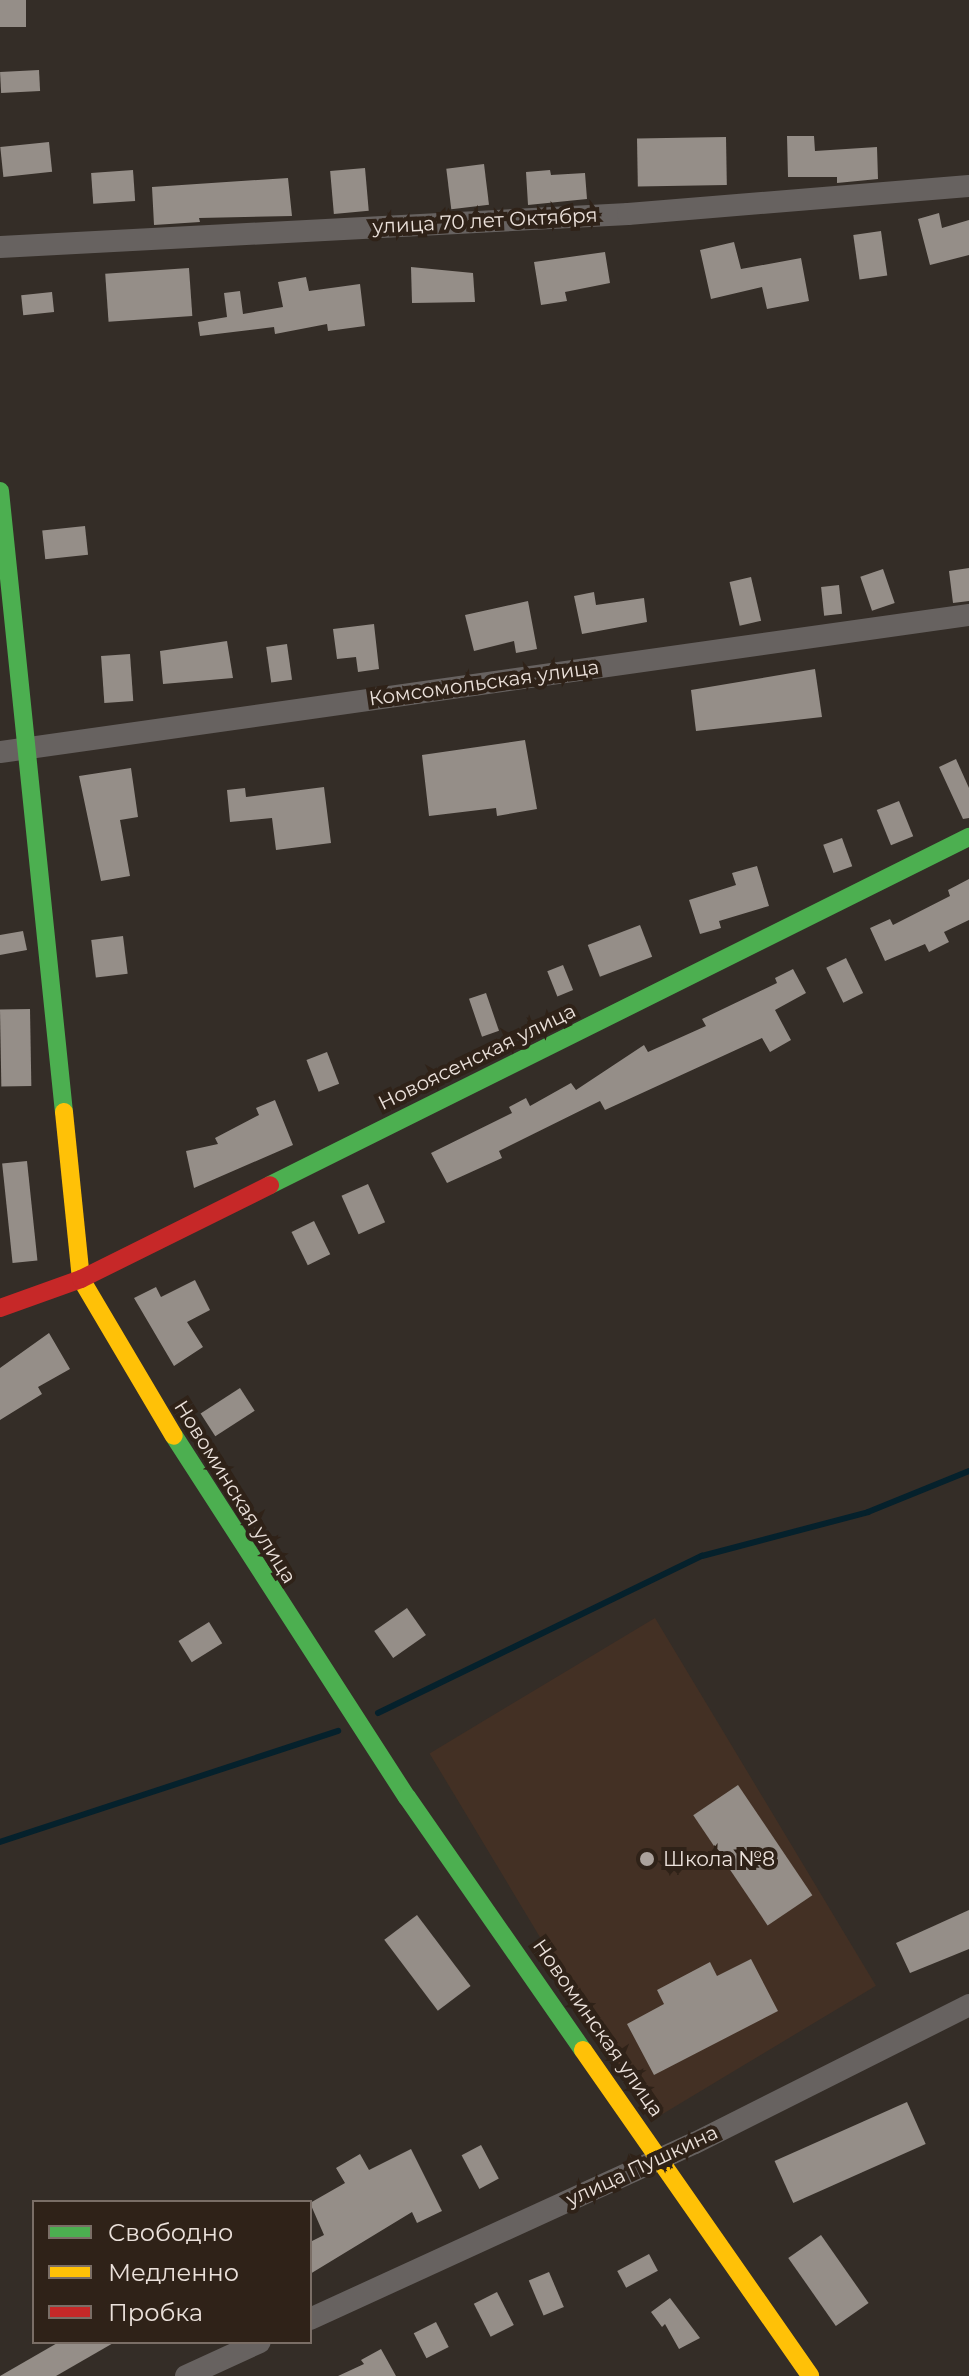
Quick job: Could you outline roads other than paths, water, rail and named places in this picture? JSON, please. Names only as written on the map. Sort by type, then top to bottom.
[{"type":"street","name":"улица 70 лет Октября","points":[[0,247],[613,215],[969,186]]},
{"type":"street","name":"Новоминская улица","points":[[0,491],[81,1279],[217,1509],[407,1797],[662,2158],[810,2376]]},
{"type":"street","name":"Комсомольская улица","points":[[0,752],[969,615]]},
{"type":"street","name":"Новоясенская улица","points":[[0,1308],[81,1279],[969,837]]},
{"type":"street","name":"улица Пушкина","points":[[312,2318],[662,2158],[969,2005]]},
{"type":"street","points":[[186,2376],[256,2344]]},
{"type":"waterway","points":[[378,1713],[702,1556],[868,1512],[969,1471]]},
{"type":"waterway","points":[[0,1842],[338,1731]]},
{"type":"place","name":"Школа №8","points":[[647,1859]]}]
